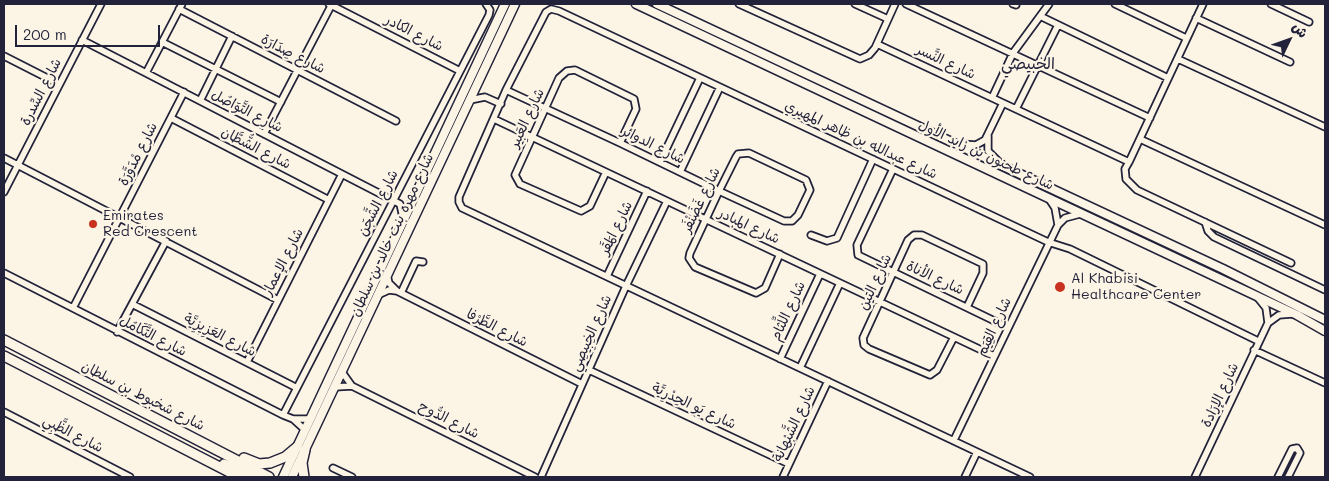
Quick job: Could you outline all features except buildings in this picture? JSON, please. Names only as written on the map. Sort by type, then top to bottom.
[{"type":"main road","name":"شارع شخبوط بن سلطان","points":[[4,340],[269,477]]},
{"type":"main road","name":"شارع شخبوط بن سلطان","points":[[4,356],[239,477]]},
{"type":"main road","points":[[184,432],[259,464],[280,460],[301,448],[304,477]]},
{"type":"main road","points":[[211,463],[228,466],[253,477]]},
{"type":"street","name":"شارع السِّدرة","points":[[4,192],[101,4]]},
{"type":"street","name":"شارع الكادر","points":[[331,4],[460,71]]},
{"type":"street","points":[[264,134],[331,4]]},
{"type":"street","name":"شارع الشَّجَن","points":[[283,415],[490,15],[490,10],[486,4]]},
{"type":"street","name":"شارع مهره بنت خالد بن سلطان","points":[[292,477],[301,448],[304,429],[505,4]]},
{"type":"street","name":"شارع مهره بنت خالد بن سلطان","points":[[283,477],[335,387],[515,4]]},
{"type":"street","name":"شارع طحنون بن زايد الأول","points":[[636,4],[1297,315],[1325,331]]},
{"type":"street","name":"شارع طحنون بن زايد الأول","points":[[657,4],[1325,320]]},
{"type":"street","points":[[739,4],[856,58],[869,56],[877,44],[895,4]]},
{"type":"street","points":[[855,4],[888,19]]},
{"type":"street","points":[[906,4],[1150,118]]},
{"type":"street","points":[[992,98],[1013,53],[1025,34],[1042,16],[1049,4]]},
{"type":"street","points":[[1115,4],[1186,38]]},
{"type":"street","points":[[1203,4],[1125,174],[1131,187],[1291,263]]},
{"type":"street","points":[[1271,4],[1309,22]]},
{"type":"street","points":[[146,73],[181,6]]},
{"type":"street","name":"شارع صِدَارَة","points":[[181,6],[232,36],[396,120]]},
{"type":"street","name":"شارع عبدالله بن ظاهر المهيري","points":[[1030,477],[460,206],[459,196],[506,90],[542,16],[551,9],[1048,242],[1070,249],[1258,341]]},
{"type":"street","points":[[1042,16],[1168,78]]},
{"type":"street","points":[[1196,18],[1290,62]]},
{"type":"street","points":[[1016,109],[1058,25]]},
{"type":"street","points":[[200,101],[232,36]]},
{"type":"street","name":"شارع التَّوَاصُل","points":[[82,40],[400,204]]},
{"type":"street","points":[[162,42],[281,102]]},
{"type":"street","name":"شارع النَّسر","points":[[877,44],[1129,162]]},
{"type":"street","points":[[4,56],[59,84]]},
{"type":"street","points":[[1178,59],[1325,127]]},
{"type":"street","name":"شارع العَبِير","points":[[606,172],[590,206],[584,211],[579,211],[520,184],[516,178],[516,172],[561,76],[570,70],[629,95],[634,99],[636,109],[620,143]]},
{"type":"street","points":[[660,162],[700,78]]},
{"type":"street","points":[[476,85],[485,98]]},
{"type":"street","points":[[680,172],[720,87]]},
{"type":"street","name":"شارع الدوائر","points":[[506,90],[789,222]]},
{"type":"street","name":"شارع مْدَوَّرَة","points":[[73,308],[184,92]]},
{"type":"street","points":[[470,100],[485,98],[500,104]]},
{"type":"street","points":[[1003,103],[988,136],[987,146],[991,155],[1008,169]]},
{"type":"street","name":"شارع الشُّطَّان","points":[[171,118],[329,200]]},
{"type":"street","name":"شارع المبادر","points":[[494,119],[994,356]]},
{"type":"street","points":[[948,141],[971,146],[981,143],[988,136]]},
{"type":"street","points":[[1140,139],[1325,225]]},
{"type":"street","name":"شارع غَضَنْفَر","points":[[780,254],[764,288],[756,293],[695,266],[691,263],[689,256],[736,157],[741,152],[749,153],[808,182],[810,190],[798,215],[789,222]]},
{"type":"street","points":[[4,158],[278,300]]},
{"type":"street","points":[[811,235],[827,241],[837,238],[872,160]]},
{"type":"street","name":"شارع الأناة","points":[[893,169],[856,248],[860,257],[1007,327]]},
{"type":"street","name":"شارع الإعمار","points":[[246,362],[342,174]]},
{"type":"street","name":"شارع المَقَر","points":[[606,276],[647,191]]},
{"type":"street","points":[[403,222],[403,210],[400,204],[414,197]]},
{"type":"street","points":[[1049,199],[1055,208],[1058,225]]},
{"type":"street","name":"شارع الخِبِيصِي","points":[[541,477],[626,286],[667,200]]},
{"type":"street","points":[[1058,225],[1065,218],[1081,214]]},
{"type":"street","points":[[1205,222],[1208,231],[1214,237],[1325,290]]},
{"type":"street","name":"شارع القِيَم","points":[[954,440],[1048,242],[1058,225]]},
{"type":"street","name":"شارع التين","points":[[954,337],[938,370],[932,375],[927,375],[872,351],[866,347],[863,338],[908,240],[918,234],[979,261],[984,270],[967,307]]},
{"type":"street","points":[[117,332],[166,241]]},
{"type":"street","points":[[399,292],[416,261],[423,262]]},
{"type":"street","name":"شارع التَّكَامُل","points":[[4,273],[283,415],[309,419]]},
{"type":"street","name":"شارع اللِّثام","points":[[780,359],[820,274]]},
{"type":"street","points":[[387,275],[389,283],[399,292]]},
{"type":"street","points":[[800,368],[840,283]]},
{"type":"street","points":[[378,295],[389,290],[399,292]]},
{"type":"street","name":"شارع الطَّرْفا","points":[[399,292],[582,384]]},
{"type":"street","points":[[1256,296],[1266,308],[1268,323],[1279,315],[1297,315]]},
{"type":"street","name":"شارع العَزِيزِيَّة","points":[[132,304],[297,388]]},
{"type":"street","name":"شارع الإرَادة","points":[[1195,477],[1268,323]]},
{"type":"street","points":[[1254,350],[1325,383]]},
{"type":"street","name":"شارع يَو الحِدْرِيَّة","points":[[589,370],[789,464]]},
{"type":"street","name":"شارع الدُّوح","points":[[342,372],[352,386],[535,477]]},
{"type":"street","name":"شارع الشَّبْهانة","points":[[782,477],[828,381]]},
{"type":"street","name":"شارع الدُّوح","points":[[335,387],[352,386]]},
{"type":"street","name":"شارع الظَّبِي","points":[[4,412],[130,477]]},
{"type":"street","name":"شارع التَّكَامُل","points":[[293,418],[304,429]]},
{"type":"street","points":[[1278,477],[1292,449],[1297,448],[1299,454],[1288,477]]},
{"type":"street","points":[[965,477],[977,452]]},
{"type":"street","points":[[333,468],[352,477]]},
{"type":"place","name":"Emirates Red Crescent","points":[[93,224]]},
{"type":"place","name":"Al Khabisi Healthcare Center","points":[[1060,287]]},
{"type":"district","name":"الخبيصي","points":[[1028,64]]}]
